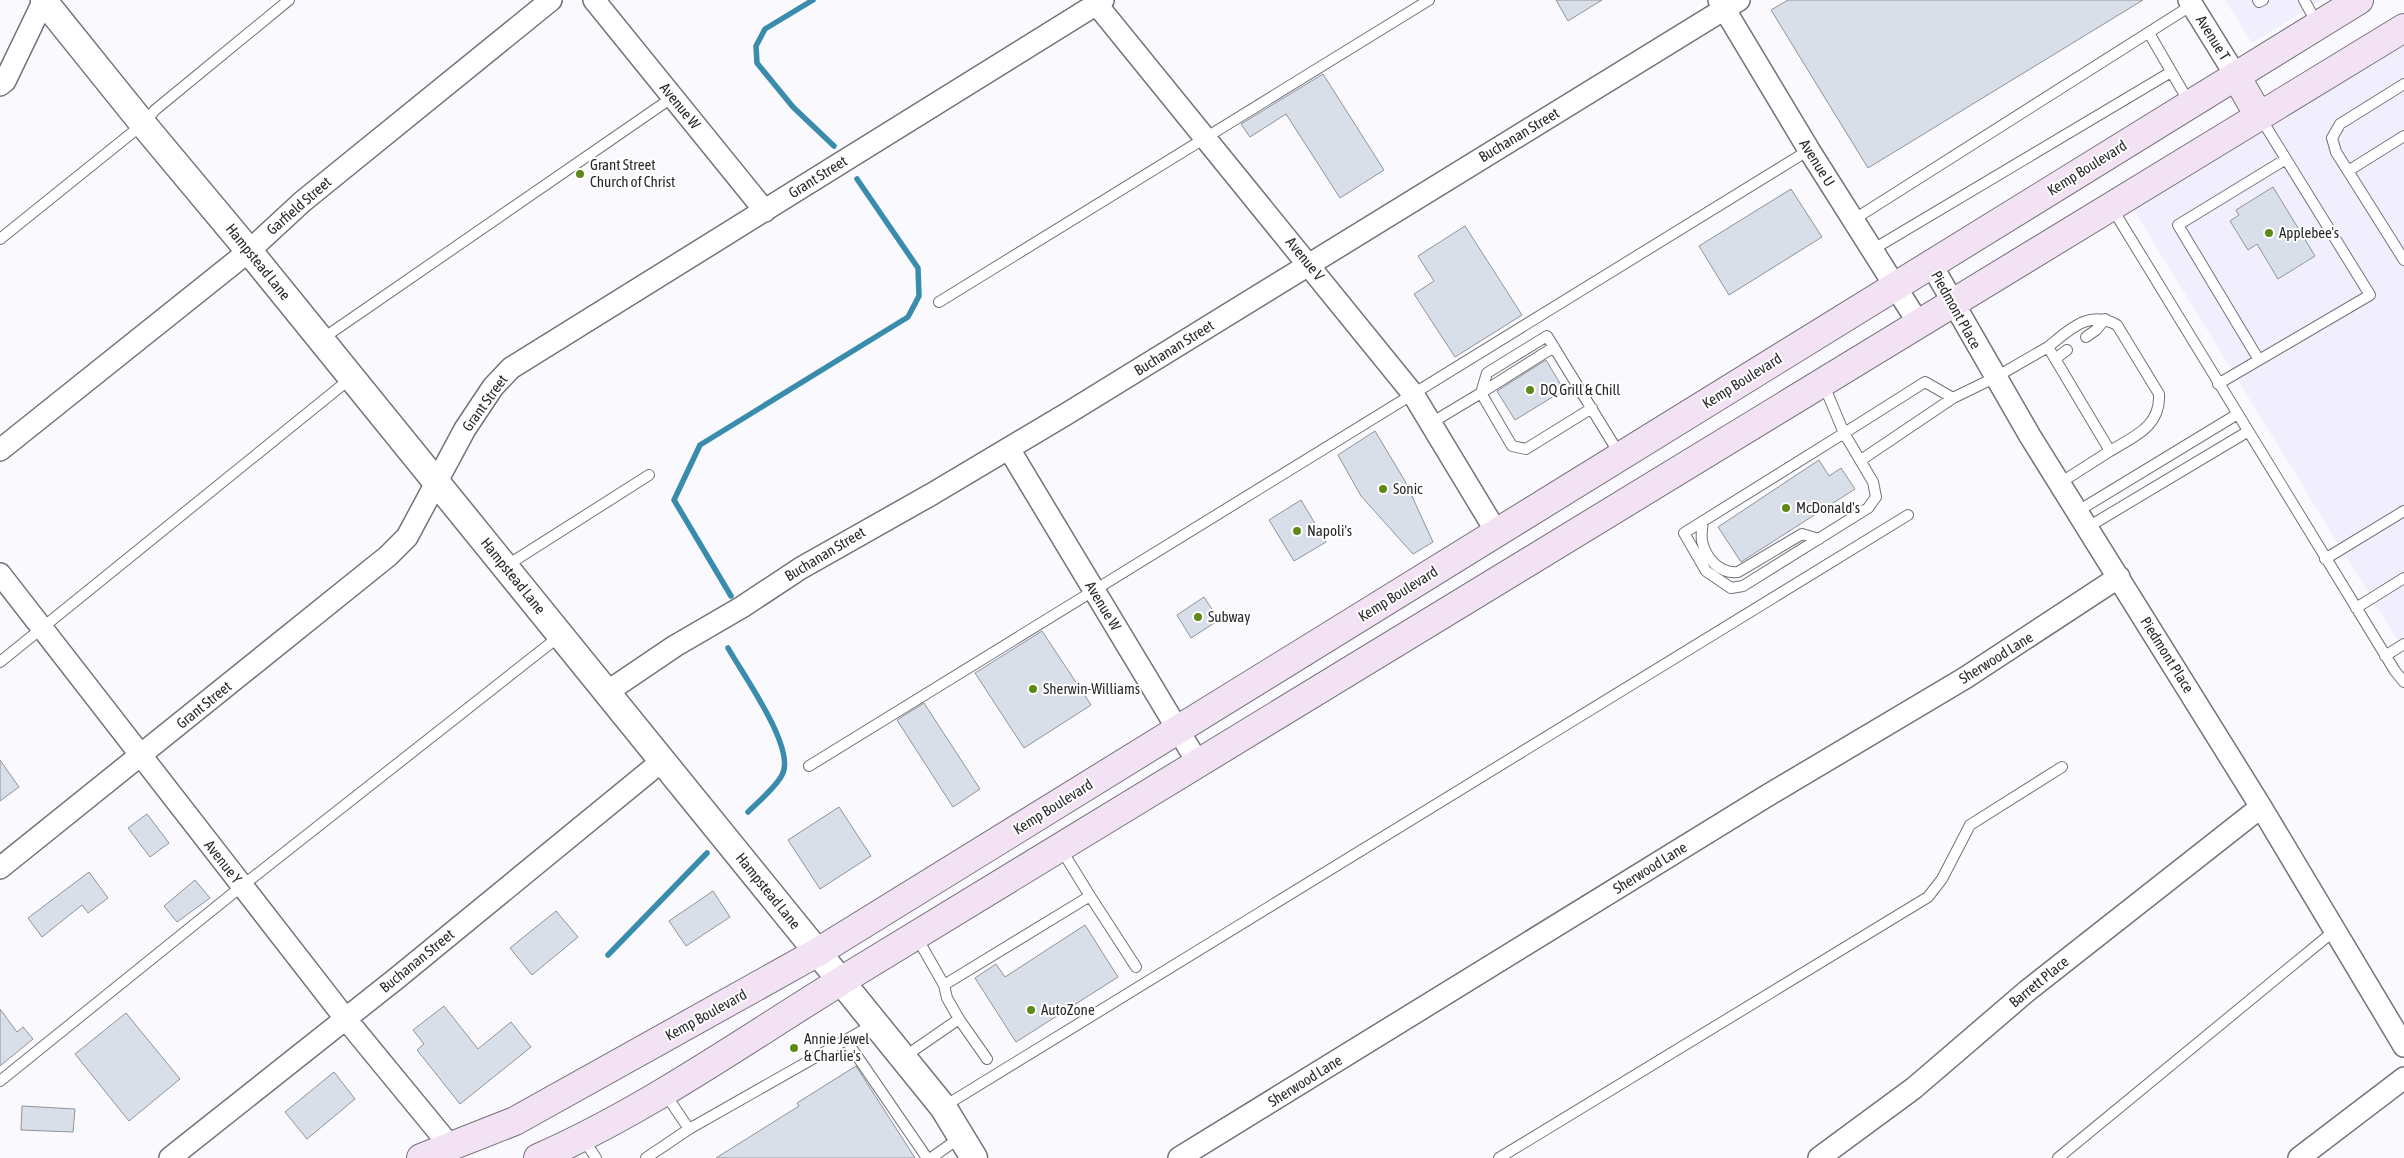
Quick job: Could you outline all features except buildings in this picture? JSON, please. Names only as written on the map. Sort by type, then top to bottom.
[{"type":"main road","name":"Kemp Boulevard","points":[[421,1158],[454,1152],[515,1121],[818,952],[2359,0]]},
{"type":"main road","points":[[538,1158],[589,1147],[664,1091],[841,981],[2404,28]]},
{"type":"main road","points":[[2236,76],[2259,116]]},
{"type":"main road","points":[[1497,532],[1517,569]]},
{"type":"street","name":"Hampstead Lane","points":[[44,0],[142,124],[250,251],[943,1107],[968,1148]]},
{"type":"street","points":[[0,86],[5,81],[44,0]]},
{"type":"street","name":"Garfield Street","points":[[0,450],[250,251],[302,202],[551,0]]},
{"type":"street","name":"Avenue W","points":[[594,0],[765,211]]},
{"type":"street","name":"Avenue V","points":[[1097,1],[1413,394],[1497,532]]},
{"type":"street","name":"Grant Street","points":[[0,868],[388,556],[406,537],[465,429],[493,388],[511,368],[577,325],[765,211],[1097,1]]},
{"type":"street","name":"Avenue U","points":[[1728,3],[1809,150],[1919,324]]},
{"type":"street","name":"Buchanan Street","points":[[607,692],[675,646],[742,607],[801,568],[1009,448],[1728,3]]},
{"type":"street","name":"Avenue T","points":[[2191,3],[2236,76]]},
{"type":"street","name":"Piedmont Place","points":[[1931,264],[2060,483],[2261,807],[2404,1046]]},
{"type":"street","name":"Avenue W","points":[[1009,448],[1198,763]]},
{"type":"street","name":"Avenue Y","points":[[0,574],[345,1018],[454,1152]]},
{"type":"street","name":"Sherwood Lane","points":[[1179,1158],[1765,797],[1965,678],[2119,577]]},
{"type":"street","name":"Buchanan Street","points":[[170,1158],[662,761]]},
{"type":"street","name":"Barrett Place","points":[[1819,1158],[1846,1140],[1914,1088],[2027,991],[2261,807]]},
{"type":"street","points":[[2299,1158],[2404,1078]]},
{"type":"lane","points":[[0,238],[142,124],[155,110],[289,0]]},
{"type":"lane","points":[[939,302],[1429,0]]},
{"type":"lane","points":[[2258,0],[2259,2],[2263,0]]},
{"type":"lane","points":[[2304,0],[2318,25]]},
{"type":"lane","points":[[1853,220],[2149,33],[2191,3]]},
{"type":"lane","points":[[2149,33],[2190,104]]},
{"type":"lane","points":[[1872,250],[2171,72]]},
{"type":"lane","points":[[2404,84],[2340,124],[2332,138],[2336,152],[2404,260]]},
{"type":"lane","points":[[321,340],[673,97]]},
{"type":"lane","points":[[2218,384],[2370,295],[2259,116]]},
{"type":"lane","points":[[2348,171],[2404,136]]},
{"type":"lane","points":[[809,766],[1809,150]]},
{"type":"lane","points":[[2259,360],[2178,225],[2286,159]]},
{"type":"lane","points":[[2111,206],[2236,415],[2385,656],[2404,682]]},
{"type":"lane","points":[[2086,337],[2105,318]]},
{"type":"lane","points":[[1861,460],[1954,398],[1996,377],[2048,347],[2069,330],[2090,319],[2105,318],[2117,325],[2158,394],[2159,405],[2152,423],[2146,430],[2060,483]]},
{"type":"lane","points":[[1431,423],[1481,393],[1487,373],[1547,336],[1620,456]]},
{"type":"lane","points":[[2048,347],[2110,451]]},
{"type":"lane","points":[[2055,359],[2067,350]]},
{"type":"lane","points":[[0,662],[351,378]]},
{"type":"lane","points":[[1823,382],[1844,433],[1873,482],[1876,497],[1868,508],[1743,586],[1731,588],[1706,571],[1684,534],[1703,521],[1844,433],[1925,382],[1954,398]]},
{"type":"lane","points":[[1481,393],[1512,446],[1526,449],[1592,408]]},
{"type":"lane","points":[[2083,519],[2236,415]]},
{"type":"lane","points":[[2083,519],[2247,432]]},
{"type":"lane","points":[[505,566],[649,475]]},
{"type":"lane","points":[[2325,559],[2404,510]]},
{"type":"lane","points":[[943,1107],[1908,515]]},
{"type":"lane","points":[[1703,521],[1701,539],[1704,547],[1712,562],[1721,570],[1730,573],[1738,572],[1802,534],[1818,539]]},
{"type":"lane","points":[[2356,608],[2404,578]]},
{"type":"lane","points":[[0,1081],[242,886],[561,635]]},
{"type":"lane","points":[[2385,656],[2404,644]]},
{"type":"lane","points":[[1499,1158],[1928,897],[1942,879],[1970,825],[2062,767]]},
{"type":"lane","points":[[1060,847],[1136,967]]},
{"type":"lane","points":[[944,985],[1090,896]]},
{"type":"lane","points":[[2058,1158],[2334,931]]},
{"type":"lane","points":[[916,936],[944,985],[947,998],[959,1019],[987,1059]]},
{"type":"lane","points":[[903,1058],[959,1019]]},
{"type":"lane","points":[[646,1158],[689,1129],[875,1023]]},
{"type":"lane","points":[[846,1040],[929,1158],[968,1148]]},
{"type":"lane","points":[[664,1091],[689,1129]]},
{"type":"shaded area","points":[[2225,0],[2322,0],[2252,43]]},
{"type":"shaded area","points":[[2404,45],[2404,651],[2130,204]]},
{"type":"waterway","points":[[813,0],[765,29],[756,46],[757,63],[793,107],[834,146]]},
{"type":"waterway","points":[[731,596],[674,500],[700,445],[908,317],[919,296],[918,268],[857,179]]},
{"type":"waterway","points":[[728,648],[766,711],[782,748],[785,763],[779,780],[748,812]]},
{"type":"waterway","points":[[608,955],[707,853]]},
{"type":"place","name":"Grant Street Church of Christ","points":[[580,174]]},
{"type":"place","name":"Applebee's","points":[[2269,233]]},
{"type":"place","name":"DQ Grill & Chill","points":[[1530,390]]},
{"type":"place","name":"Sonic","points":[[1383,489]]},
{"type":"place","name":"McDonald's","points":[[1786,508]]},
{"type":"place","name":"Napoli's","points":[[1297,531]]},
{"type":"place","name":"Subway","points":[[1198,617]]},
{"type":"place","name":"Sherwin-Williams","points":[[1033,689]]},
{"type":"place","name":"AutoZone","points":[[1031,1010]]},
{"type":"place","name":"Annie Jewel & Charlie's","points":[[794,1048]]}]
